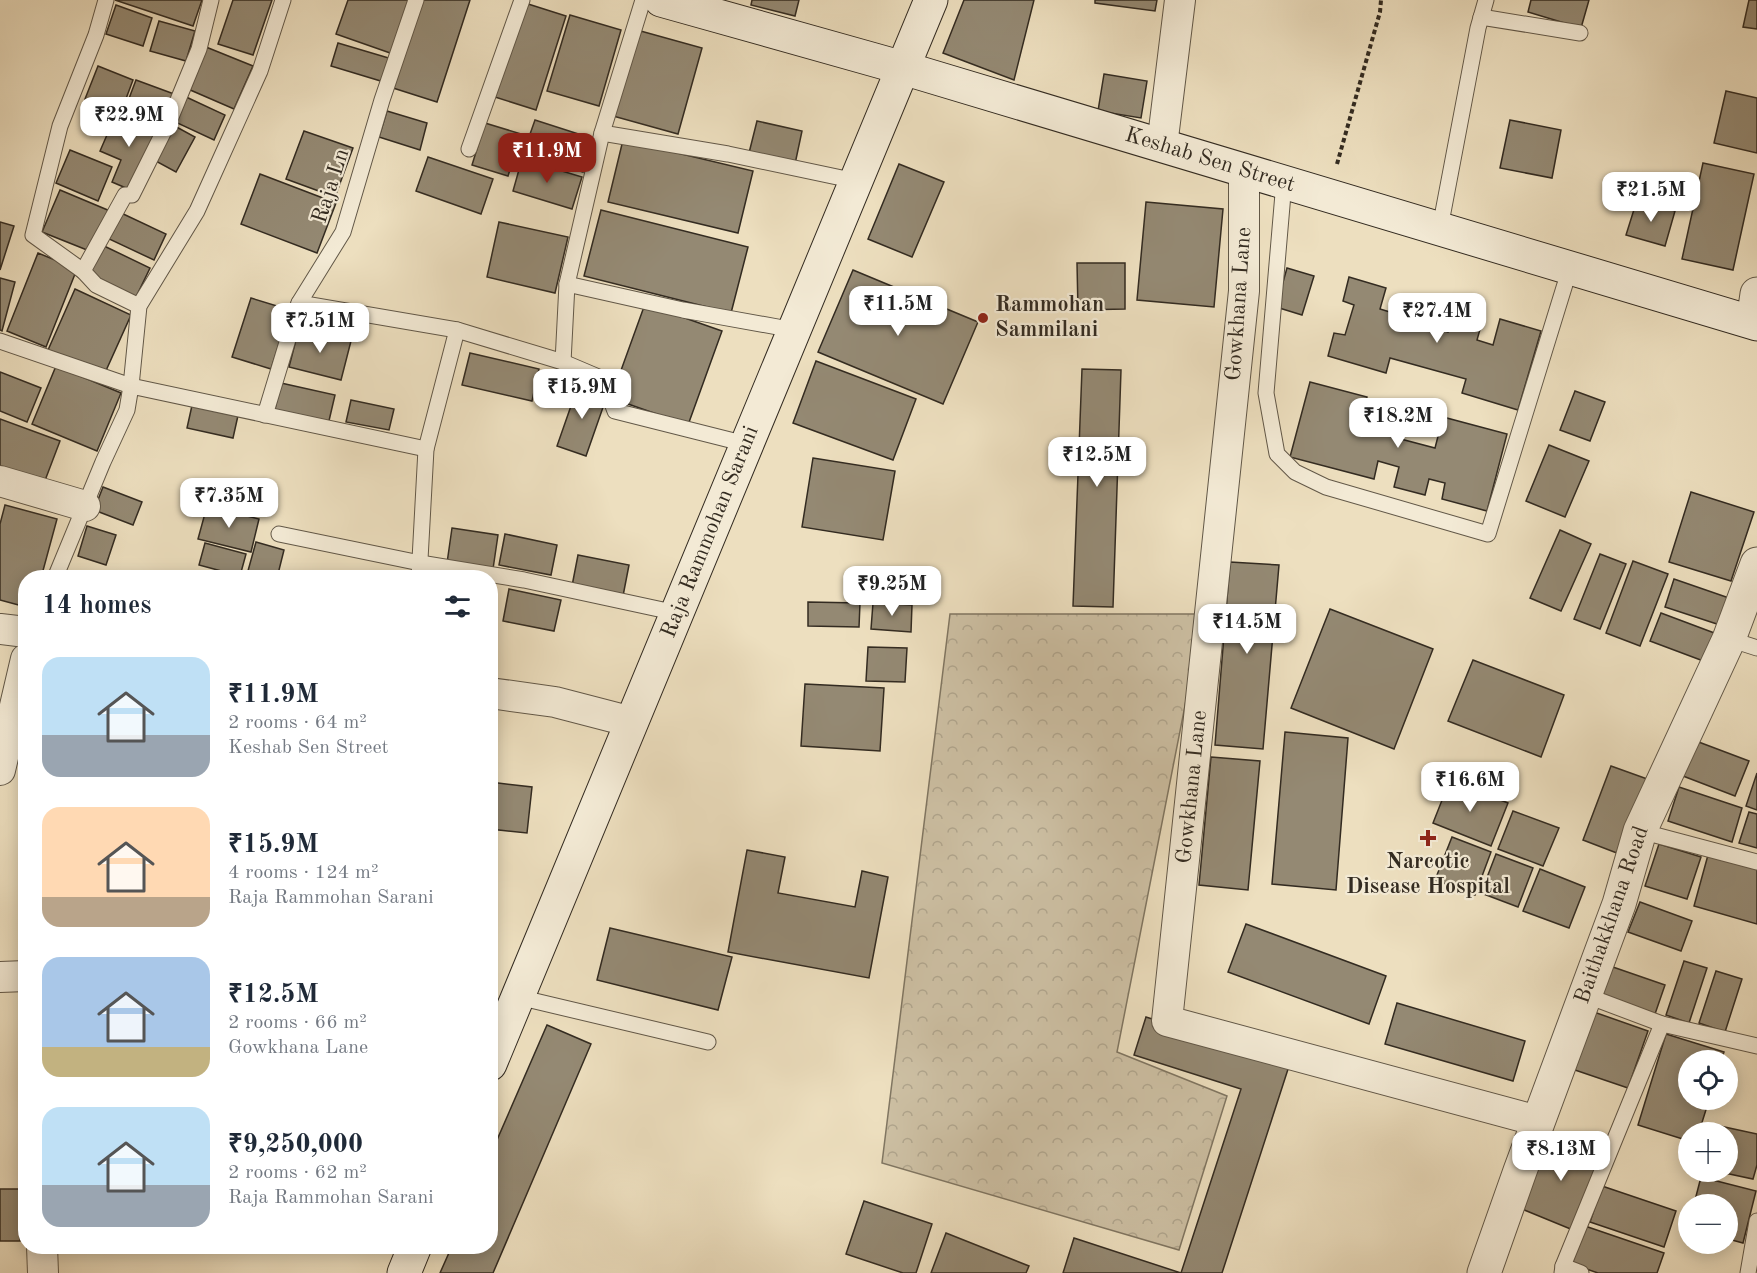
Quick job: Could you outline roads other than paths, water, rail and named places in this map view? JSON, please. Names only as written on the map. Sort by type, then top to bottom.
[{"type":"main road","name":"Keshab Sen Street","points":[[661,0],[736,15],[903,68],[1570,268],[1755,313]]},
{"type":"main road","name":"Raja Rammohan Sarani","points":[[498,1045],[931,0]]},
{"type":"main road","name":"Baithakkhana Road","points":[[1484,1273],[1619,904],[1641,831],[1743,644],[1757,564]]},
{"type":"main road","points":[[404,1273],[412,1254]]},
{"type":"street","points":[[1162,146],[1180,0]]},
{"type":"street","name":"Gowkhana Lane","points":[[1244,170],[1244,291],[1167,1021],[1538,1121]]},
{"type":"street","points":[[0,481],[86,506]]},
{"type":"street","points":[[0,629],[18,631]]},
{"type":"street","points":[[0,770],[18,693]]},
{"type":"street","points":[[498,694],[555,702],[632,722]]},
{"type":"street","points":[[0,977],[18,976]]},
{"type":"street","points":[[42,1254],[43,1273]]},
{"type":"lane","points":[[106,0],[96,35],[60,126],[33,235],[83,271],[96,285],[139,306]]},
{"type":"lane","points":[[83,271],[125,195],[132,195],[171,117],[199,49],[211,0]]},
{"type":"lane","points":[[58,570],[127,410],[139,306],[196,211],[260,71],[283,0]]},
{"type":"lane","name":"Raja Ln","points":[[265,415],[299,303],[343,232],[382,100],[416,0]]},
{"type":"lane","points":[[469,149],[522,0]]},
{"type":"lane","points":[[563,362],[567,284],[602,133],[643,0]]},
{"type":"lane","points":[[1440,228],[1486,0]]},
{"type":"lane","points":[[1481,17],[1580,33]]},
{"type":"lane","points":[[602,133],[728,154],[856,181]]},
{"type":"lane","points":[[1284,182],[1266,393],[1277,454],[1295,472],[1326,487],[1488,534],[1570,268]]},
{"type":"lane","points":[[567,284],[683,310],[794,330]]},
{"type":"lane","points":[[299,303],[456,330],[563,362],[603,379],[615,411],[746,444]]},
{"type":"lane","points":[[279,534],[419,570],[426,449],[456,330]]},
{"type":"lane","points":[[0,341],[131,386],[426,449]]},
{"type":"lane","points":[[498,578],[524,580],[677,613]]},
{"type":"lane","points":[[1641,831],[1757,862]]},
{"type":"lane","points":[[1585,994],[1662,1024],[1757,1046]]},
{"type":"lane","points":[[518,997],[708,1042]]},
{"type":"lane","points":[[1581,1273],[1563,1270],[1662,1024]]},
{"type":"lane","points":[[1748,1273],[1757,1221]]},
{"type":"place","name":"Rammohan Sammilani","points":[[983,318]]},
{"type":"place","name":"Narcotic Disease Hospital","points":[[1428,838]]}]
